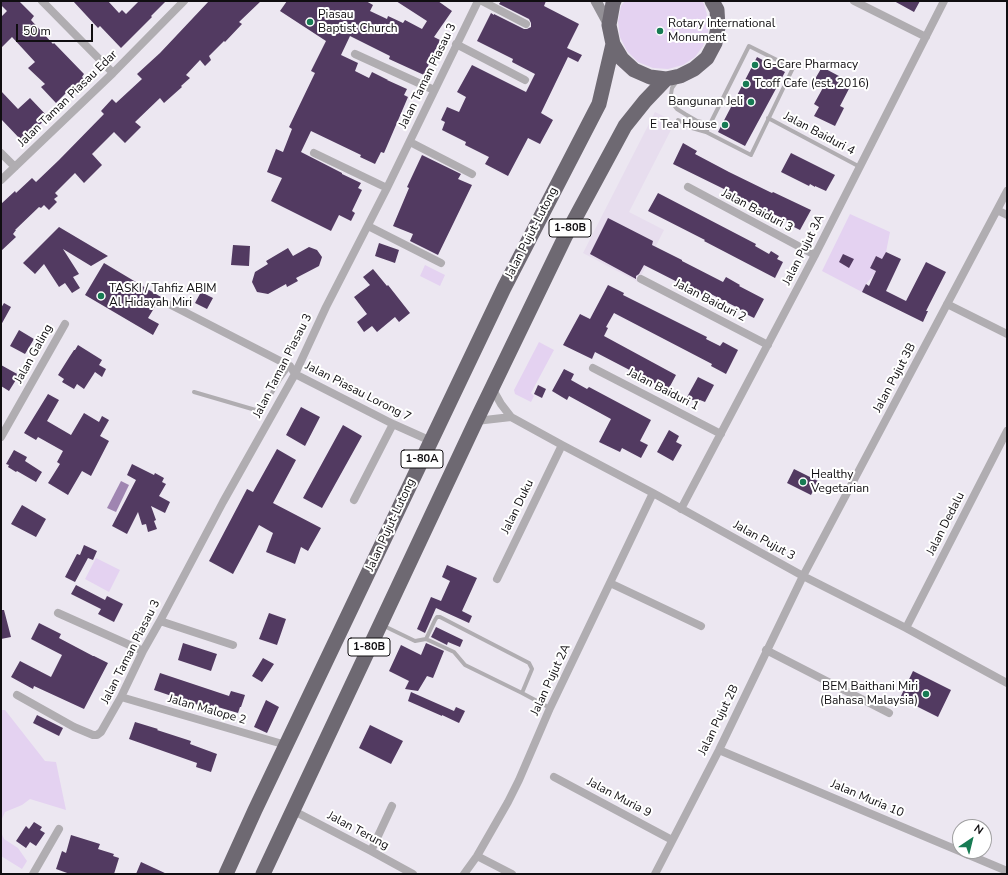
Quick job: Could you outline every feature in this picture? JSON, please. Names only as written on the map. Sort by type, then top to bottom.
[{"type":"highway","points":[[614,1],[609,25],[613,44],[622,58],[634,70],[650,77],[673,77],[694,70],[706,58],[715,44],[718,27],[716,4]]},
{"type":"highway","name":"Jalan Pujut-Lutong","points":[[226,874],[430,441],[504,288],[599,104],[613,44]]},
{"type":"highway","name":"1-80B","points":[[263,874],[476,421],[565,237],[625,126],[645,101],[673,77]]},
{"type":"street","points":[[42,1],[113,73]]},
{"type":"street","name":"Jalan Taman Piasau Edar","points":[[1,180],[113,73],[184,1]]},
{"type":"street","name":"Jalan Taman Piasau 3","points":[[17,694],[74,728],[93,735],[97,735],[101,732],[121,697],[143,651],[295,374],[326,307],[410,142],[478,1]]},
{"type":"street","points":[[482,1],[526,24]]},
{"type":"street","points":[[596,1],[609,25]]},
{"type":"street","points":[[854,1],[926,37]]},
{"type":"street","name":"Jalan Pujut 3A","points":[[681,509],[815,255],[944,1]]},
{"type":"street","points":[[456,44],[525,80]]},
{"type":"street","points":[[355,54],[434,90]]},
{"type":"street","points":[[410,142],[472,174]]},
{"type":"street","points":[[1,153],[15,167]]},
{"type":"street","points":[[314,153],[387,188]]},
{"type":"street","name":"Jalan Baiduri 3","points":[[688,187],[815,255]]},
{"type":"street","name":"Jalan Pujut 3B","points":[[803,576],[1007,191]]},
{"type":"street","points":[[997,210],[1007,215]]},
{"type":"street","points":[[368,226],[441,263]]},
{"type":"street","name":"Jalan Baiduri 2","points":[[641,279],[768,345]]},
{"type":"street","points":[[948,304],[1007,334]]},
{"type":"street","name":"Jalan Piasau Lorong 7","points":[[171,305],[290,366],[295,374],[393,424],[430,441]]},
{"type":"street","name":"Jalan Galing","points":[[1,437],[65,324]]},
{"type":"street","name":"Jalan Baiduri 1","points":[[593,368],[721,434]]},
{"type":"street","name":"Jalan Pujut 3","points":[[492,388],[501,404],[511,417],[803,576],[906,628],[1007,683]]},
{"type":"street","points":[[476,421],[511,417]]},
{"type":"street","points":[[354,500],[393,424]]},
{"type":"street","name":"Jalan Dedalu","points":[[906,628],[1007,431]]},
{"type":"street","name":"Jalan Duku","points":[[497,579],[562,445]]},
{"type":"street","name":"Jalan Pujut 2A","points":[[464,874],[478,856],[511,796],[550,708],[653,493]]},
{"type":"street","name":"Jalan Pujut 2B","points":[[655,874],[719,750],[803,576]]},
{"type":"street","points":[[610,583],[701,626]]},
{"type":"street","points":[[58,613],[143,651]]},
{"type":"street","points":[[160,621],[233,646]]},
{"type":"street","points":[[766,650],[889,713]]},
{"type":"street","name":"Jalan Malope 2","points":[[121,697],[286,745]]},
{"type":"street","name":"Jalan Muria 10","points":[[719,750],[1007,871]]},
{"type":"street","name":"Jalan Muria 9","points":[[554,777],[672,840]]},
{"type":"street","points":[[371,851],[392,806]]},
{"type":"street","name":"Jalan Terung","points":[[292,810],[413,874]]},
{"type":"street","points":[[33,874],[59,829]]},
{"type":"street","points":[[478,856],[512,874]]},
{"type":"lane","name":"Jalan Baiduri 4","points":[[749,46],[794,68],[751,154],[706,132],[710,124],[749,46]]},
{"type":"lane","points":[[673,77],[670,100],[677,109],[697,121],[710,124]]},
{"type":"lane","name":"Jalan Baiduri 4","points":[[768,118],[860,167]]},
{"type":"lane","points":[[678,120],[692,128],[706,132]]},
{"type":"lane","points":[[194,392],[259,411],[262,409],[290,366]]},
{"type":"lane","points":[[426,639],[435,620],[440,617],[528,663],[532,669],[522,693]]},
{"type":"lane","points":[[380,624],[415,641],[426,639],[454,652],[465,666],[550,708]]},
{"type":"shaded area","points":[[625,1],[702,1],[708,18],[708,32],[703,46],[695,57],[683,65],[668,69],[653,68],[638,62],[627,51],[620,37],[618,22],[621,6]]},
{"type":"shaded area","points":[[655,112],[675,122],[629,212],[664,230],[638,282],[583,253]]},
{"type":"shaded area","points":[[850,214],[890,232],[886,252],[882,259],[876,256],[870,268],[876,271],[862,292],[822,271]]},
{"type":"shaded area","points":[[425,265],[445,275],[440,286],[420,276]]},
{"type":"shaded area","points":[[539,342],[554,350],[531,393],[534,396],[531,402],[515,394],[514,390]]},
{"type":"shaded area","points":[[121,481],[129,485],[116,512],[107,508]]},
{"type":"shaded area","points":[[96,558],[120,570],[109,592],[85,579]]},
{"type":"shaded area","points":[[1,710],[5,710],[45,761],[56,762],[66,810],[30,799],[22,805],[5,812],[1,821]]},
{"type":"shaded area","points":[[1,832],[4,839],[18,848],[27,861],[22,869],[1,856]]},
{"type":"building","points":[[1,1],[19,1],[34,16],[31,20],[84,74],[82,77],[87,82],[72,97],[67,92],[56,103],[41,87],[45,84],[28,68],[35,62],[12,37],[1,48],[1,17],[7,11],[1,5]]},
{"type":"building","points":[[73,1],[108,1],[119,13],[122,10],[126,14],[139,1],[166,1],[121,48],[100,26],[98,28]]},
{"type":"building","points":[[209,1],[261,1],[239,22],[242,24],[225,42],[224,41],[209,56],[211,60],[205,66],[200,60],[186,75],[190,78],[181,86],[182,87],[164,103],[160,98],[135,122],[141,127],[125,143],[114,132],[92,154],[102,165],[84,183],[75,173],[55,193],[58,196],[54,199],[57,202],[49,210],[44,205],[41,208],[39,207],[15,230],[13,234],[16,237],[1,251],[1,204],[15,191],[16,193],[32,178],[36,182],[104,114],[101,111],[112,99],[116,103],[142,79],[137,74],[160,53]]},
{"type":"building","points":[[287,1],[366,1],[373,5],[370,11],[387,19],[388,16],[403,23],[405,20],[422,29],[427,21],[396,1],[438,1],[452,11],[434,37],[440,40],[424,75],[389,59],[390,56],[350,36],[341,55],[358,63],[355,71],[369,78],[372,72],[407,89],[404,95],[408,97],[384,153],[381,152],[375,164],[360,157],[361,155],[311,131],[301,152],[361,183],[358,188],[362,190],[352,211],[355,213],[351,221],[339,215],[331,231],[271,201],[282,178],[267,172],[276,149],[283,152],[292,129],[289,127],[315,73],[311,71],[326,41],[280,11]]},
{"type":"building","points":[[501,1],[546,1],[544,6],[579,24],[567,48],[582,55],[578,62],[568,57],[541,113],[553,120],[540,144],[528,138],[508,176],[485,164],[489,157],[465,145],[466,142],[442,130],[445,122],[441,120],[447,107],[459,112],[466,97],[457,92],[472,65],[526,92],[535,74],[512,62],[513,59],[477,41],[491,13],[524,29],[531,27],[529,19],[499,4]]},
{"type":"building","points":[[894,1],[920,1],[914,12]]},
{"type":"building","name":"Bangunan Jeli","points":[[757,57],[785,72],[745,146],[718,132]]},
{"type":"building","points":[[822,67],[852,83],[840,106],[844,108],[835,126],[814,116],[819,107],[814,104],[825,84],[815,79]]},
{"type":"building","points":[[1,91],[18,109],[30,98],[48,117],[22,141],[1,119]]},
{"type":"building","points":[[683,143],[697,151],[695,154],[729,172],[811,210],[800,230],[786,223],[787,220],[773,214],[772,216],[763,211],[764,210],[730,192],[673,164]]},
{"type":"building","points":[[791,153],[835,175],[826,191],[810,184],[809,186],[781,172]]},
{"type":"building","points":[[422,155],[461,174],[458,179],[472,185],[438,255],[410,241],[413,234],[393,226],[409,188],[407,187]]},
{"type":"building","points":[[658,193],[756,244],[755,246],[769,254],[771,251],[779,256],[777,259],[783,262],[775,278],[648,211]]},
{"type":"building","points":[[608,218],[653,241],[652,245],[682,261],[723,282],[726,277],[740,285],[739,286],[764,299],[754,318],[707,292],[705,296],[644,265],[639,274],[636,276],[636,279],[590,254]]},
{"type":"building","points":[[59,227],[108,256],[91,266],[63,249],[79,274],[73,277],[80,288],[72,293],[65,283],[59,287],[44,264],[35,274],[23,263]]},
{"type":"building","points":[[379,243],[399,250],[395,263],[375,256]]},
{"type":"building","points":[[233,245],[250,246],[249,266],[231,265]]},
{"type":"building","points":[[309,247],[317,250],[322,257],[319,266],[296,278],[298,281],[287,287],[286,284],[268,294],[257,292],[252,282],[255,272],[268,264],[266,261],[288,248],[293,256]]},
{"type":"building","points":[[886,252],[901,259],[886,291],[906,301],[926,262],[946,272],[926,311],[928,311],[923,322],[862,292],[866,284],[869,286],[876,271],[870,268],[876,256],[882,259]]},
{"type":"building","points":[[843,254],[854,259],[849,268],[839,262]]},
{"type":"building","name":"TASKI / Tahfiz ABIM Al Hidayah Miri","points":[[104,263],[161,297],[148,318],[159,324],[153,335],[85,295]]},
{"type":"building","points":[[373,269],[410,313],[399,322],[395,317],[377,332],[372,326],[364,332],[357,322],[367,314],[354,297],[370,285],[363,277]]},
{"type":"building","points":[[608,285],[624,293],[623,295],[707,337],[706,339],[720,346],[723,342],[738,350],[726,374],[711,366],[712,364],[614,313],[606,327],[608,328],[604,336],[676,375],[668,390],[595,352],[592,359],[563,345],[580,314],[590,319]]},
{"type":"building","points":[[201,292],[213,298],[207,309],[195,303]]},
{"type":"building","points":[[4,303],[11,307],[1,325],[1,308]]},
{"type":"building","points":[[19,330],[34,339],[25,354],[10,346]]},
{"type":"building","points":[[78,345],[102,360],[99,365],[106,369],[102,377],[95,372],[84,389],[77,384],[74,389],[62,382],[64,379],[58,375]]},
{"type":"building","points":[[1,365],[19,375],[9,391],[1,386]]},
{"type":"building","points":[[564,369],[574,374],[571,380],[587,389],[589,387],[651,420],[640,441],[648,445],[641,458],[622,448],[620,452],[599,442],[611,419],[569,396],[567,400],[552,391]]},
{"type":"building","points":[[698,377],[714,385],[705,402],[700,400],[698,403],[687,397]]},
{"type":"building","points":[[538,385],[546,389],[542,398],[534,394]]},
{"type":"building","points":[[48,394],[59,400],[47,421],[71,435],[84,413],[99,422],[102,416],[109,420],[100,436],[109,441],[91,476],[82,471],[68,495],[48,483],[60,464],[57,462],[63,451],[38,437],[36,440],[24,433]]},
{"type":"building","points":[[301,407],[320,417],[305,446],[286,435]]},
{"type":"building","points":[[343,425],[362,436],[322,508],[303,498]]},
{"type":"building","points":[[669,430],[679,436],[676,442],[682,445],[673,461],[657,452]]},
{"type":"building","points":[[277,449],[296,460],[273,503],[321,528],[308,551],[301,547],[295,564],[266,552],[273,533],[259,525],[233,574],[209,561],[247,489],[253,492]]},
{"type":"building","points":[[14,450],[27,457],[25,461],[42,472],[36,482],[8,467],[9,465],[6,464]]},
{"type":"building","points":[[132,464],[154,475],[155,473],[164,478],[162,482],[166,484],[159,496],[170,502],[165,513],[151,506],[156,520],[154,521],[157,529],[148,532],[146,524],[142,525],[138,512],[127,534],[112,526],[136,480],[127,475]]},
{"type":"building","name":"Healthy Vegetarian","points":[[794,469],[818,481],[811,495],[787,483]]},
{"type":"building","points":[[22,505],[46,519],[36,537],[11,524]]},
{"type":"building","points":[[84,545],[97,551],[93,560],[88,558],[75,582],[65,577],[77,554],[80,555]]},
{"type":"building","points":[[447,565],[477,578],[462,611],[472,616],[469,623],[436,608],[425,633],[417,629],[431,597],[441,601],[450,581],[442,577]]},
{"type":"building","points":[[76,585],[105,600],[107,596],[123,604],[114,622],[98,614],[101,609],[71,594]]},
{"type":"building","points":[[1,610],[4,610],[11,637],[1,639]]},
{"type":"building","points":[[269,613],[286,619],[277,645],[259,639]]},
{"type":"building","points":[[39,623],[61,634],[59,638],[108,663],[84,709],[34,686],[33,689],[11,677],[20,661],[51,677],[62,655],[31,639]]},
{"type":"building","points":[[436,627],[463,640],[460,647],[448,642],[447,645],[431,637]]},
{"type":"building","points":[[183,643],[217,654],[211,671],[178,660]]},
{"type":"building","points":[[426,643],[444,651],[433,678],[427,676],[418,691],[405,689],[409,681],[389,671],[401,645],[421,655]]},
{"type":"building","points":[[263,658],[274,664],[262,682],[252,676]]},
{"type":"building","name":"BEM Baithani Miri (Bahasa Malaysia)","points":[[913,671],[951,690],[938,717],[900,698]]},
{"type":"building","points":[[160,673],[229,696],[231,691],[245,695],[241,707],[238,713],[211,705],[210,709],[154,690]]},
{"type":"building","points":[[411,692],[454,711],[456,707],[465,711],[459,723],[408,701]]},
{"type":"building","points":[[266,700],[279,707],[267,733],[254,727]]},
{"type":"building","points":[[37,715],[63,728],[59,736],[33,723]]},
{"type":"building","points":[[135,722],[191,741],[190,744],[217,754],[211,772],[196,767],[197,763],[129,739]]},
{"type":"building","points":[[370,725],[403,741],[391,764],[359,748]]},
{"type":"building","points":[[34,822],[42,827],[40,830],[45,833],[36,846],[30,842],[26,848],[16,841],[26,826],[29,829]]},
{"type":"building","points":[[71,835],[100,844],[98,849],[114,854],[113,856],[119,858],[114,874],[70,874],[56,869],[62,851],[66,853]]},
{"type":"building","points":[[141,862],[167,874],[136,874]]},
{"type":"place","name":"Piasau Baptist Church","points":[[310,22]]},
{"type":"place","name":"Rotary International Monument","points":[[660,31]]},
{"type":"place","name":"G-Care Pharmacy","points":[[755,65]]},
{"type":"place","name":"Tcoff Cafe (est. 2016)","points":[[746,84]]},
{"type":"place","name":"Bangunan Jeli","points":[[751,102]]},
{"type":"place","name":"E Tea House","points":[[725,125]]},
{"type":"place","name":"TASKI / Tahfiz ABIM Al Hidayah Miri","points":[[101,296]]},
{"type":"place","name":"Healthy Vegetarian","points":[[803,482]]},
{"type":"place","name":"BEM Baithani Miri (Bahasa Malaysia)","points":[[926,694]]}]
